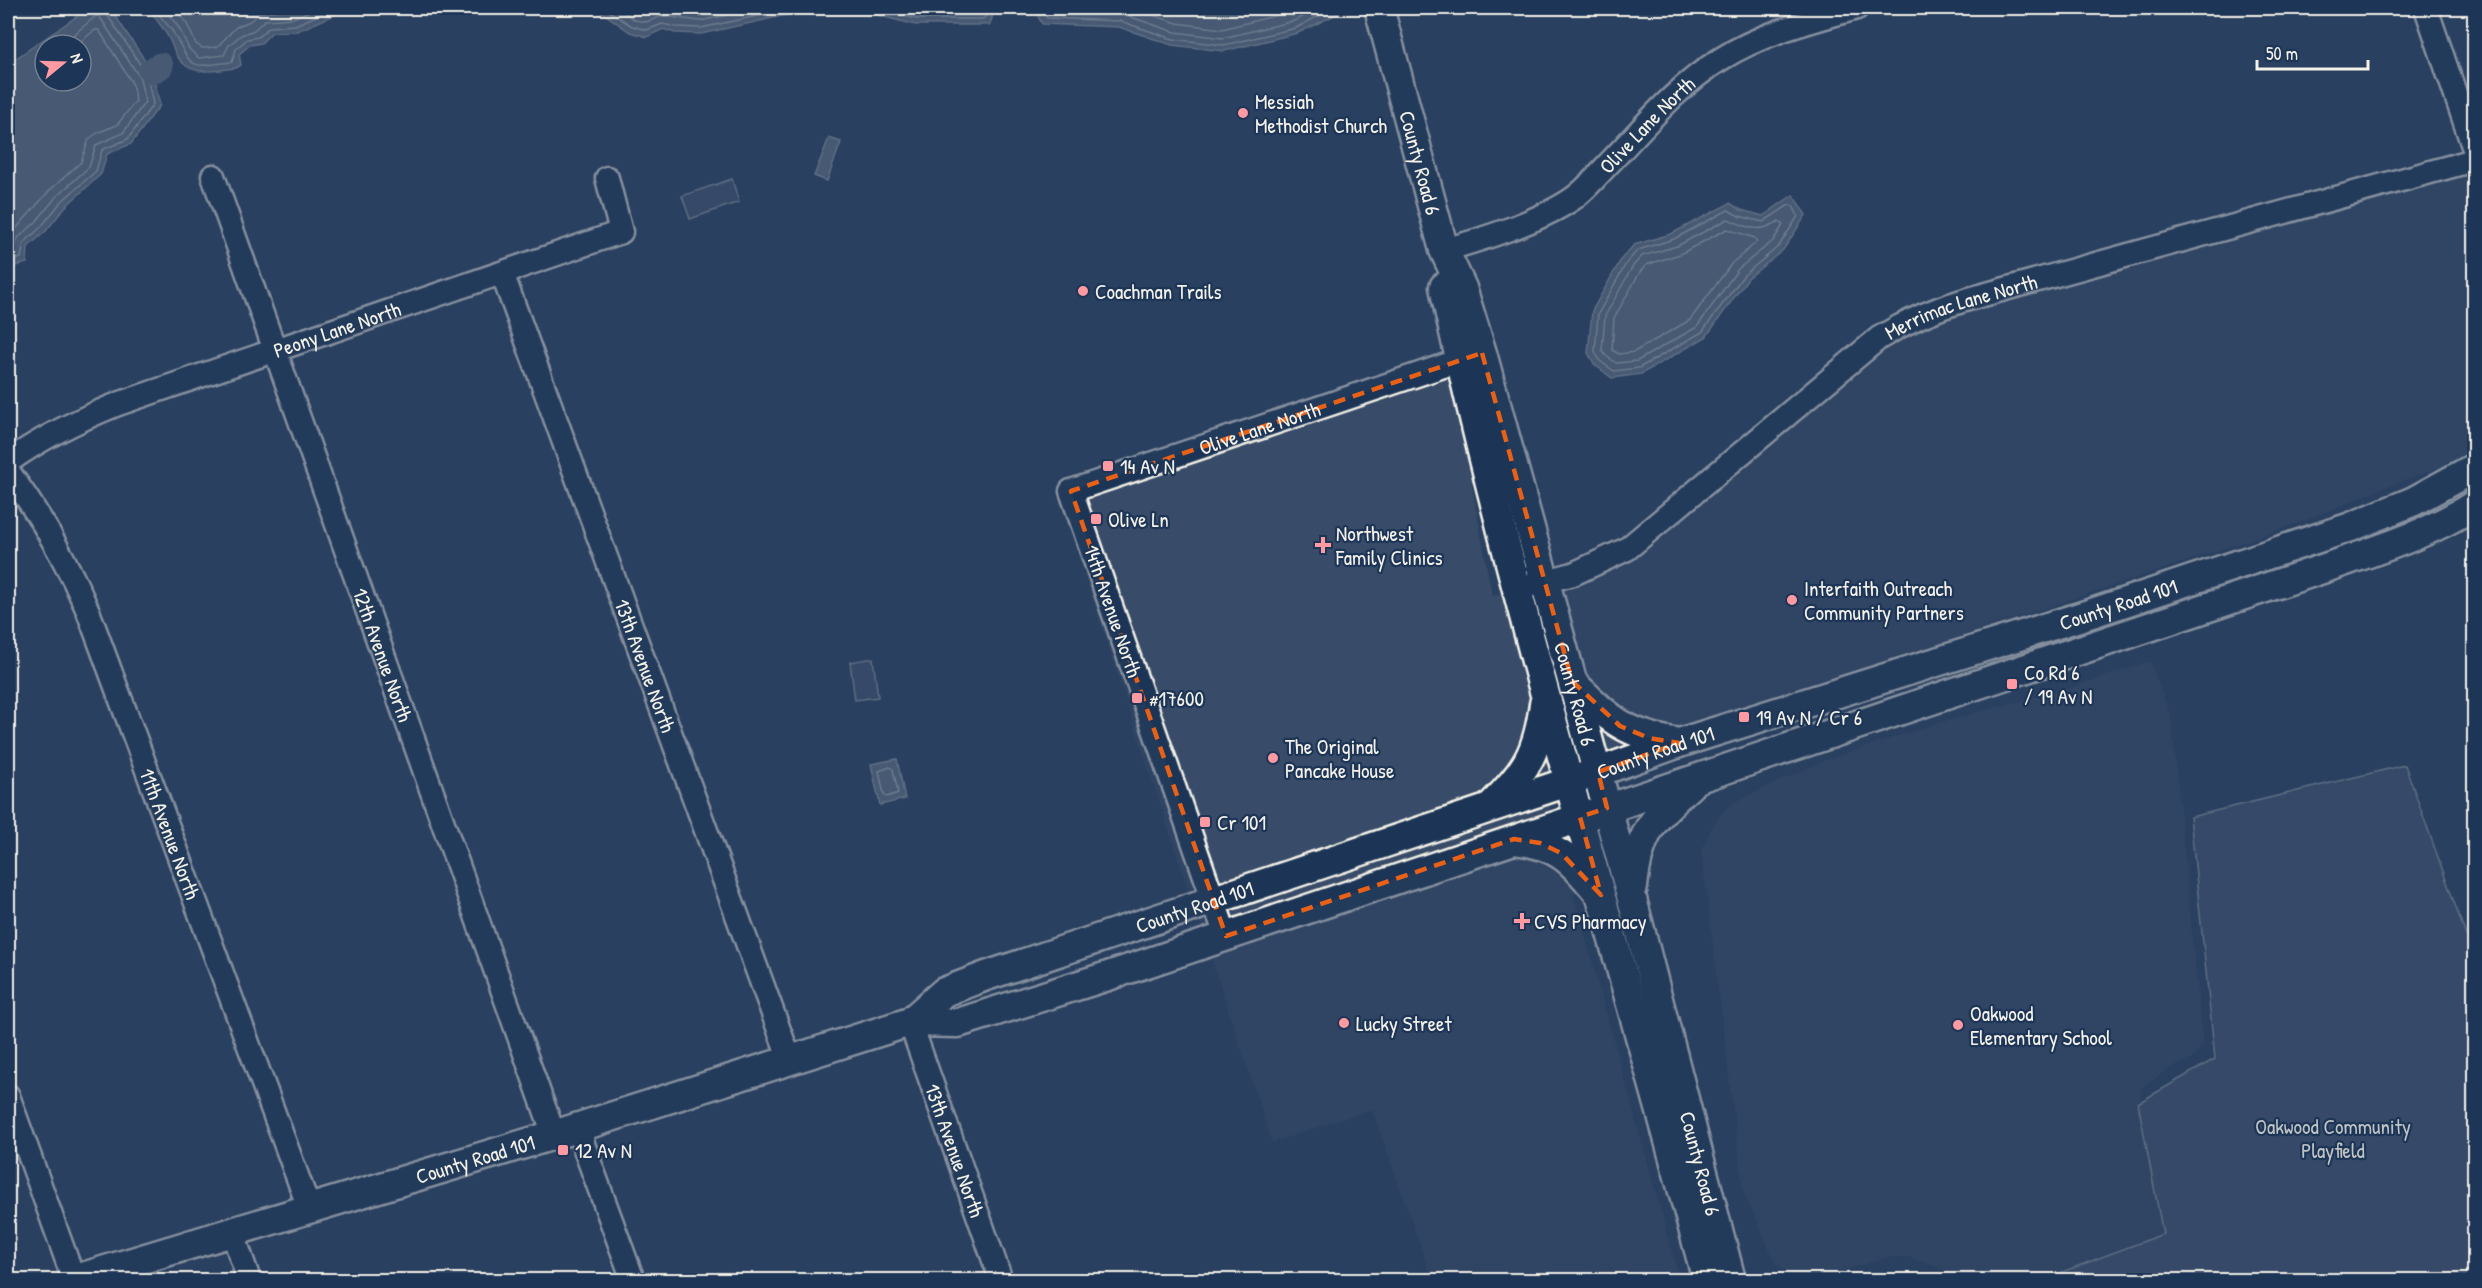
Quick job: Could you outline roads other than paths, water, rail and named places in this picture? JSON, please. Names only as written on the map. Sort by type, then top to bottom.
[{"type":"main road","name":"County Road 6","points":[[1379,8],[1444,250],[1462,288],[1471,356],[1531,585],[1545,696],[1707,1281]]},
{"type":"main road","name":"County Road 101","points":[[910,1022],[944,992],[1214,898],[1598,772],[1679,743],[2092,613],[2351,527],[2414,501],[2475,468]]},
{"type":"main road","name":"County Road 101","points":[[74,1280],[567,1131],[910,1022],[958,1023],[1134,968],[2384,548],[2449,520],[2475,505]]},
{"type":"main road","name":"County Road 6","points":[[1531,585],[1572,681],[1632,898],[1731,1281]]},
{"type":"main road","points":[[1572,681],[1600,710],[1620,726],[1648,738],[1679,743]]},
{"type":"main road","points":[[1490,807],[1516,781],[1530,759],[1541,730],[1545,696]]},
{"type":"main road","points":[[1632,898],[1636,863],[1648,828],[1665,807],[1696,780]]},
{"type":"main road","points":[[1514,839],[1540,843],[1561,853],[1601,895]]},
{"type":"street","name":"Olive Lane North","points":[[1444,250],[1516,226],[1578,195],[1657,112],[1688,83],[1721,59],[1768,36],[1857,8]]},
{"type":"street","points":[[2426,8],[2475,149]]},
{"type":"street","name":"Merrimac Lane North","points":[[1531,585],[1574,574],[1627,549],[1879,338],[1906,322],[1935,309],[1965,300],[2475,160]]},
{"type":"street","name":"12th Avenue North","points":[[213,176],[275,351],[567,1131],[583,1144],[633,1281]]},
{"type":"street","name":"Peony Lane North","points":[[8,462],[70,423],[128,400],[621,232],[607,178]]},
{"type":"street","name":"13th Avenue North","points":[[501,273],[790,1060]]},
{"type":"street","name":"Olive Lane North","points":[[1071,491],[1471,356]]},
{"type":"street","name":"11th Avenue North","points":[[8,471],[49,529],[88,611],[309,1208]]},
{"type":"street","name":"14th Avenue North","points":[[1071,491],[1226,936]]},
{"type":"street","name":"13th Avenue North","points":[[910,1022],[1001,1281]]},
{"type":"street","points":[[8,1096],[74,1280]]},
{"type":"street","points":[[232,1232],[249,1281]]},
{"type":"water","points":[[89,8],[110,8],[152,71],[160,105],[131,144],[107,154],[101,174],[65,207],[46,231],[28,247],[27,263],[8,268],[8,64],[33,47],[33,93],[93,93],[93,33],[53,33]]},
{"type":"water","points":[[150,8],[224,10],[351,8],[297,31],[272,32],[261,43],[250,45],[239,54],[241,65],[236,68],[203,71],[189,67],[177,56]]},
{"type":"water","points":[[596,8],[1004,8],[993,14],[990,25],[916,25],[869,13],[809,10],[701,34],[675,33],[663,29],[647,37],[630,32]]},
{"type":"water","points":[[1034,8],[1340,8],[1339,13],[1298,33],[1224,51],[1172,45],[1119,27],[1042,24]]},
{"type":"water","points":[[829,138],[841,142],[827,181],[814,176]]},
{"type":"water","points":[[1793,195],[1806,215],[1783,250],[1748,278],[1706,337],[1641,374],[1612,378],[1595,365],[1588,353],[1592,311],[1622,258],[1634,245],[1671,234],[1730,203],[1741,210],[1763,216]]},
{"type":"water","points":[[897,759],[905,799],[880,805],[871,764]]},
{"type":"waterway","points":[[152,71],[160,66]]},
{"type":"place","name":"Messiah Methodist Church","points":[[1243,113]]},
{"type":"place","name":"Coachman Trails","points":[[1083,291]]},
{"type":"place","name":"14 Av N","points":[[1108,466]]},
{"type":"place","name":"Olive Ln","points":[[1096,519]]},
{"type":"place","name":"Northwest Family Clinics","points":[[1323,545]]},
{"type":"place","name":"Interfaith Outreach Community Partners","points":[[1792,600]]},
{"type":"place","name":"Co Rd 6 / 19 Av N","points":[[2012,684]]},
{"type":"place","name":"#17600","points":[[1137,698]]},
{"type":"place","name":"19 Av N / Cr 6","points":[[1744,717]]},
{"type":"place","name":"The Original Pancake House","points":[[1273,758]]},
{"type":"place","name":"Cr 101","points":[[1205,822]]},
{"type":"place","name":"CVS Pharmacy","points":[[1522,921]]},
{"type":"place","name":"Lucky Street","points":[[1344,1023]]},
{"type":"place","name":"Oakwood Elementary School","points":[[1958,1025]]},
{"type":"place","name":"12 Av N","points":[[563,1150]]},
{"type":"park label","name":"Oakwood Community Playfield","points":[[2333,1138]]}]
